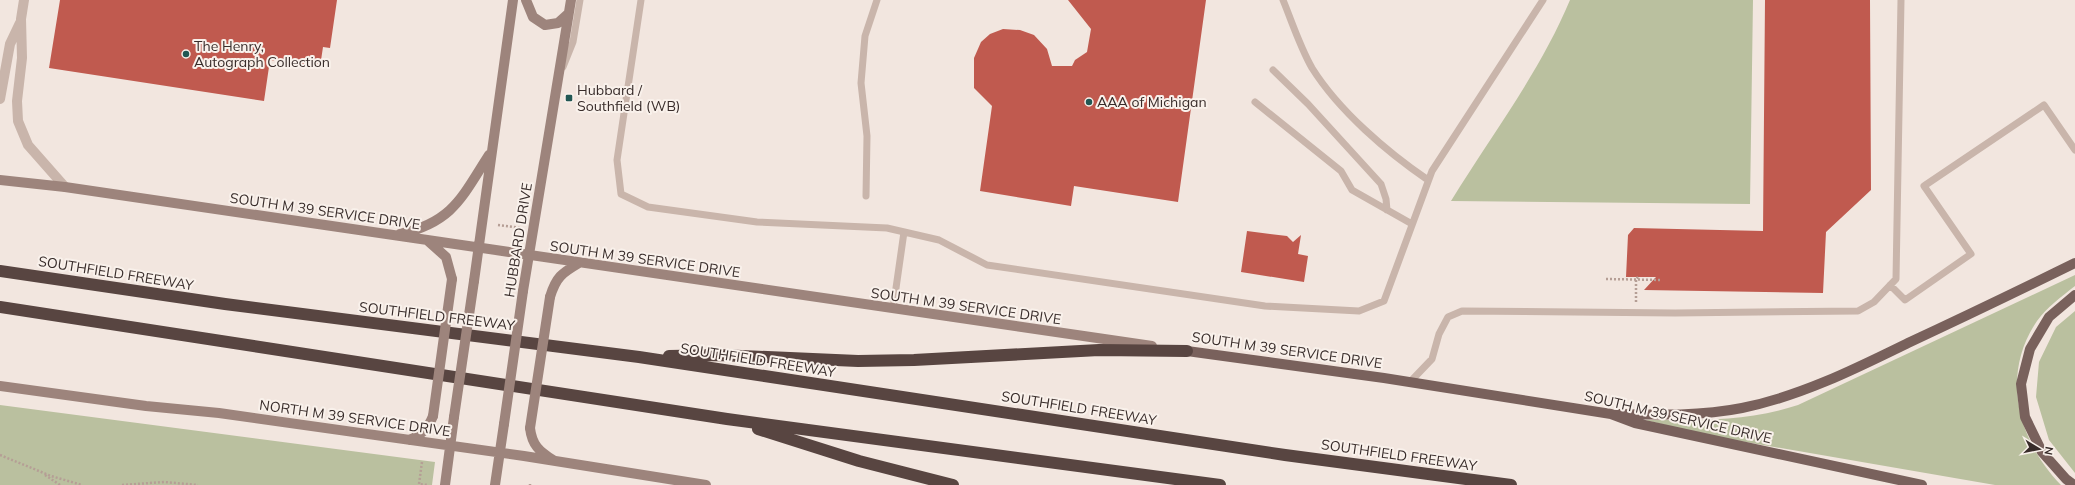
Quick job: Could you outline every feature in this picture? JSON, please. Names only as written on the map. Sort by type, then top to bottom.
[{"type":"highway","name":"SOUTHFIELD FREEWAY","points":[[0,271],[225,304],[639,357],[1277,454],[1511,485]]},
{"type":"highway","points":[[0,307],[727,419],[1220,485]]},
{"type":"highway","points":[[639,357],[719,355],[850,360],[914,360],[1099,350],[1187,351]]},
{"type":"highway","points":[[727,419],[859,461],[953,485]]},
{"type":"main road","points":[[444,485],[479,248],[513,0]]},
{"type":"main road","points":[[526,0],[533,17],[545,25],[558,23],[568,14]]},
{"type":"main road","name":"HUBBARD DRIVE","points":[[495,485],[523,291],[571,0]]},
{"type":"main road","points":[[393,236],[435,223],[459,202],[491,152]]},
{"type":"main road","name":"SOUTH M 39 SERVICE DRIVE","points":[[0,180],[65,187],[893,309],[1410,382],[1611,414],[1635,423],[1922,485]]},
{"type":"main road","points":[[409,440],[419,436],[426,430],[433,416],[452,279],[446,257],[427,240]]},
{"type":"main road","points":[[556,462],[537,450],[531,440],[530,428],[550,297],[554,282],[563,273],[579,263]]},
{"type":"main road","points":[[1611,414],[1658,415],[1707,412],[1741,408],[1787,396],[1847,372],[2075,263]]},
{"type":"main road","points":[[2074,485],[2066,479],[2042,452],[2024,417],[2021,384],[2030,349],[2048,317],[2075,294]]},
{"type":"main road","name":"NORTH M 39 SERVICE DRIVE","points":[[0,386],[146,406],[204,411],[500,453],[706,485]]},
{"type":"street","points":[[24,0],[21,19],[22,58],[17,102],[18,120],[28,145],[65,187]]},
{"type":"street","points":[[0,99],[10,44],[21,19]]},
{"type":"lane","points":[[557,82],[573,42],[580,0]]},
{"type":"lane","points":[[641,0],[617,160],[621,194],[648,207],[750,221],[887,228],[939,240],[987,265],[1265,306],[1359,311],[1384,300],[1432,171],[1543,0]]},
{"type":"lane","points":[[866,196],[867,136],[861,83],[865,36],[878,0]]},
{"type":"lane","points":[[1283,0],[1312,68],[1336,98],[1365,130],[1394,156],[1428,180]]},
{"type":"lane","points":[[1410,382],[1432,359],[1439,334],[1448,317],[1462,311],[1675,313],[1858,311],[1874,302],[1896,279],[1901,0]]},
{"type":"lane","points":[[1273,70],[1308,104],[1381,184],[1386,198],[1387,210]]},
{"type":"lane","points":[[1254,102],[1341,171],[1352,190],[1412,224]]},
{"type":"lane","points":[[1890,285],[1905,300],[1971,254],[1924,186],[2044,105],[2075,150]]},
{"type":"lane","points":[[893,309],[904,232]]},
{"type":"path","points":[[498,225],[521,228]]},
{"type":"path","points":[[1636,303],[1637,278]]},
{"type":"path","points":[[1606,279],[1637,278],[1662,280]]},
{"type":"path","points":[[0,455],[41,472],[82,485]]},
{"type":"path","points":[[422,462],[419,485],[428,485]]},
{"type":"path","points":[[41,472],[60,485]]},
{"type":"path","points":[[122,485],[164,482],[198,485]]},
{"type":"green space","points":[[1570,0],[1753,0],[1750,204],[1451,201],[1530,78],[1558,27]]},
{"type":"green space","points":[[2075,275],[2075,286],[2054,302],[2037,321],[2026,342],[2019,363],[2017,385],[2019,407],[2025,428],[2034,448],[2046,468],[2061,485],[1995,485],[1711,436],[1645,420],[1723,419],[1760,415],[1798,405]]},
{"type":"green space","points":[[2075,311],[2075,473],[2049,440],[2036,397],[2039,362],[2056,327]]},
{"type":"green space","points":[[0,405],[435,462],[432,485],[0,485]]},
{"type":"building","name":"The Henry, Autograph Collection","points":[[60,0],[337,0],[330,48],[323,47],[320,67],[270,60],[264,101],[49,68]]},
{"type":"building","name":"AAA of Michigan","points":[[1068,0],[1206,0],[1178,202],[1074,186],[1071,206],[980,191],[992,106],[974,88],[974,58],[981,42],[990,34],[1003,29],[1020,30],[1034,35],[1047,49],[1052,66],[1072,66],[1075,60],[1087,52],[1091,29]]},
{"type":"building","points":[[1765,0],[1870,0],[1871,190],[1826,232],[1823,293],[1644,290],[1656,277],[1626,277],[1628,235],[1634,228],[1763,231]]},
{"type":"building","points":[[1247,231],[1287,236],[1293,242],[1301,235],[1298,254],[1308,256],[1304,282],[1241,272]]},
{"type":"place","name":"The Henry, Autograph Collection","points":[[186,54]]},
{"type":"place","name":"Hubbard / Southfield (WB)","points":[[569,98]]},
{"type":"place","name":"AAA of Michigan","points":[[1089,102]]}]
